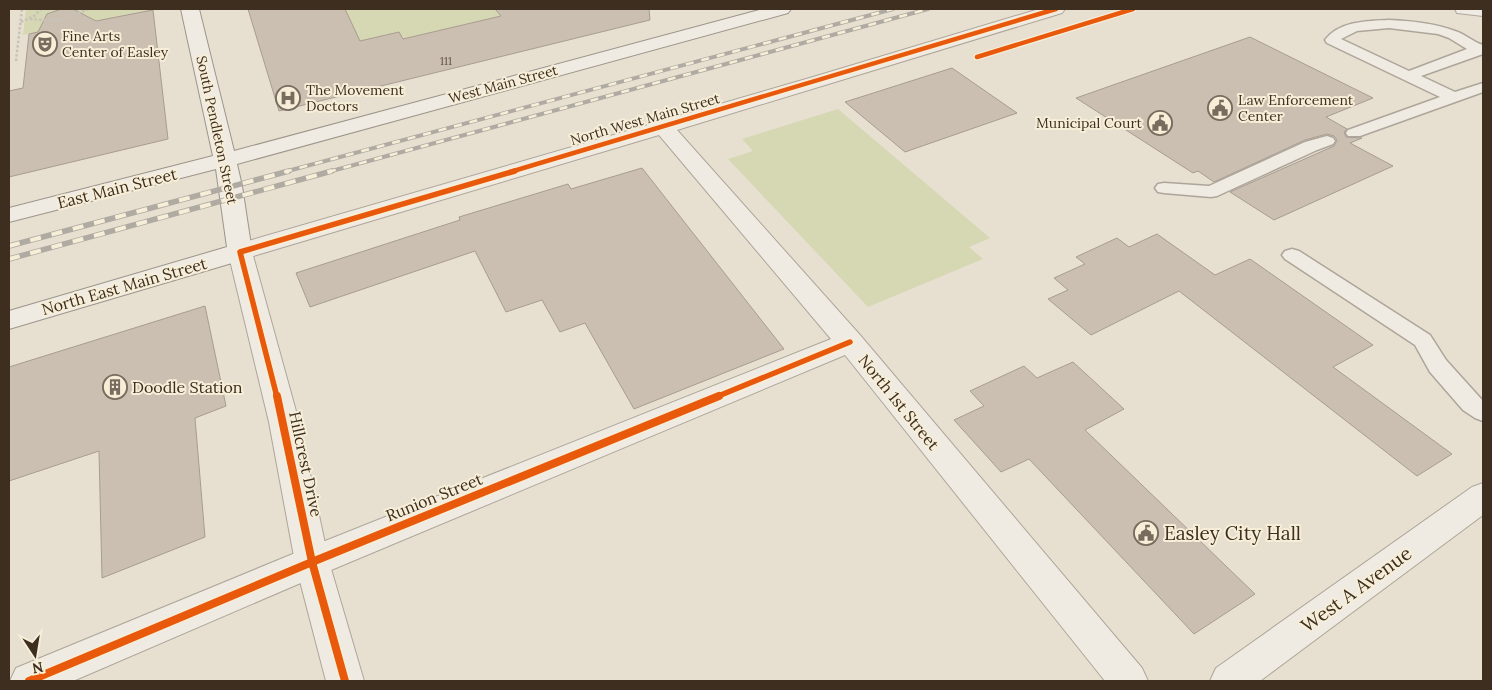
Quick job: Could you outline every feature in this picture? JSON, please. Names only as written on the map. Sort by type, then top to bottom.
[{"type":"street","name":"South Pendleton Street","points":[[190,9],[225,160],[240,252]]},
{"type":"street","name":"West Main Street","points":[[225,160],[782,9]]},
{"type":"street","name":"North West Main Street","points":[[240,252],[664,128],[1056,9]]},
{"type":"street","points":[[1463,9],[1483,11]]},
{"type":"street","name":"North 1st Street","points":[[664,128],[850,342],[1129,681]]},
{"type":"street","name":"East Main Street","points":[[9,215],[225,160]]},
{"type":"street","name":"North East Main Street","points":[[9,320],[240,252]]},
{"type":"street","name":"Hillcrest Drive","points":[[240,252],[284,422],[312,562],[345,681]]},
{"type":"street","name":"Runion Street","points":[[29,681],[312,562],[850,342]]},
{"type":"street","name":"West A Avenue","points":[[1229,681],[1483,497]]},
{"type":"lane","points":[[1455,98],[1332,40],[1336,34],[1372,23],[1424,28],[1453,34],[1464,42],[1482,49]]},
{"type":"lane","points":[[1408,76],[1482,49]]},
{"type":"lane","points":[[1354,133],[1483,88]]},
{"type":"lane","points":[[1164,188],[1211,192],[1311,146],[1327,141]]},
{"type":"lane","points":[[1292,255],[1423,340],[1438,366],[1471,404],[1483,412]]},
{"type":"path","points":[[16,60],[22,9]]},
{"type":"path","points":[[30,19],[41,9]]},
{"type":"path","points":[[81,9],[110,9]]},
{"type":"path","points":[[21,22],[30,19],[57,21],[87,10]]},
{"type":"green space","points":[[26,9],[153,9],[153,10],[23,35]]},
{"type":"green space","points":[[345,9],[498,9],[496,10],[501,16],[403,39],[338,46],[328,24],[350,20]]},
{"type":"green space","points":[[838,109],[990,238],[969,247],[983,259],[868,307],[728,159],[753,151],[742,139]]},
{"type":"building","points":[[61,9],[73,9],[96,21],[153,10],[168,139],[9,177],[9,91],[23,88],[29,34],[38,32],[47,14]]},
{"type":"building","points":[[248,9],[345,9],[360,41],[399,32],[403,39],[501,16],[495,9],[649,9],[650,20],[279,111]]},
{"type":"building","name":"Law Enforcement Center","points":[[1250,37],[1373,98],[1326,117],[1347,129],[1344,132],[1346,137],[1362,138],[1350,143],[1393,166],[1274,220],[1230,192],[1334,146],[1337,140],[1334,136],[1327,134],[1305,140],[1214,182],[1198,171],[1193,173],[1076,98]]},
{"type":"building","points":[[952,68],[1017,113],[905,152],[845,102]]},
{"type":"building","points":[[642,168],[784,349],[634,409],[585,323],[560,332],[542,300],[506,312],[475,251],[310,307],[296,273],[460,220],[459,217],[568,184],[571,189]]},
{"type":"building","points":[[1157,234],[1215,275],[1250,259],[1373,345],[1333,367],[1452,454],[1417,476],[1179,291],[1091,335],[1048,299],[1068,290],[1054,278],[1085,264],[1076,257],[1117,238],[1129,247]]},
{"type":"building","name":"Doodle Station","points":[[205,306],[226,406],[195,418],[205,537],[102,578],[99,451],[9,481],[9,367]]},
{"type":"building","name":"Easley City Hall","points":[[1073,362],[1124,409],[1085,430],[1255,594],[1194,634],[1029,459],[1001,472],[954,420],[984,406],[970,391],[1024,366],[1037,378]]},
{"type":"railway","points":[[284,172],[893,9]]},
{"type":"railway","points":[[328,172],[928,9]]},
{"type":"railway","points":[[9,246],[289,171]]},
{"type":"railway","points":[[9,259],[332,171]]},
{"type":"cycle path","points":[[345,681],[312,562],[284,422],[240,252],[820,81],[1056,9]]},
{"type":"cycle path","points":[[977,57],[1133,9]]},
{"type":"cycle path","points":[[29,681],[312,562],[850,342]]},
{"type":"place","name":"Fine Arts Center of Easley","points":[[45,44]]},
{"type":"place","name":"The Movement Doctors","points":[[288,98]]},
{"type":"place","name":"Law Enforcement Center","points":[[1220,108]]},
{"type":"place","name":"Municipal Court","points":[[1160,123]]},
{"type":"place","name":"Doodle Station","points":[[115,387]]},
{"type":"place","name":"Easley City Hall","points":[[1146,533]]}]
